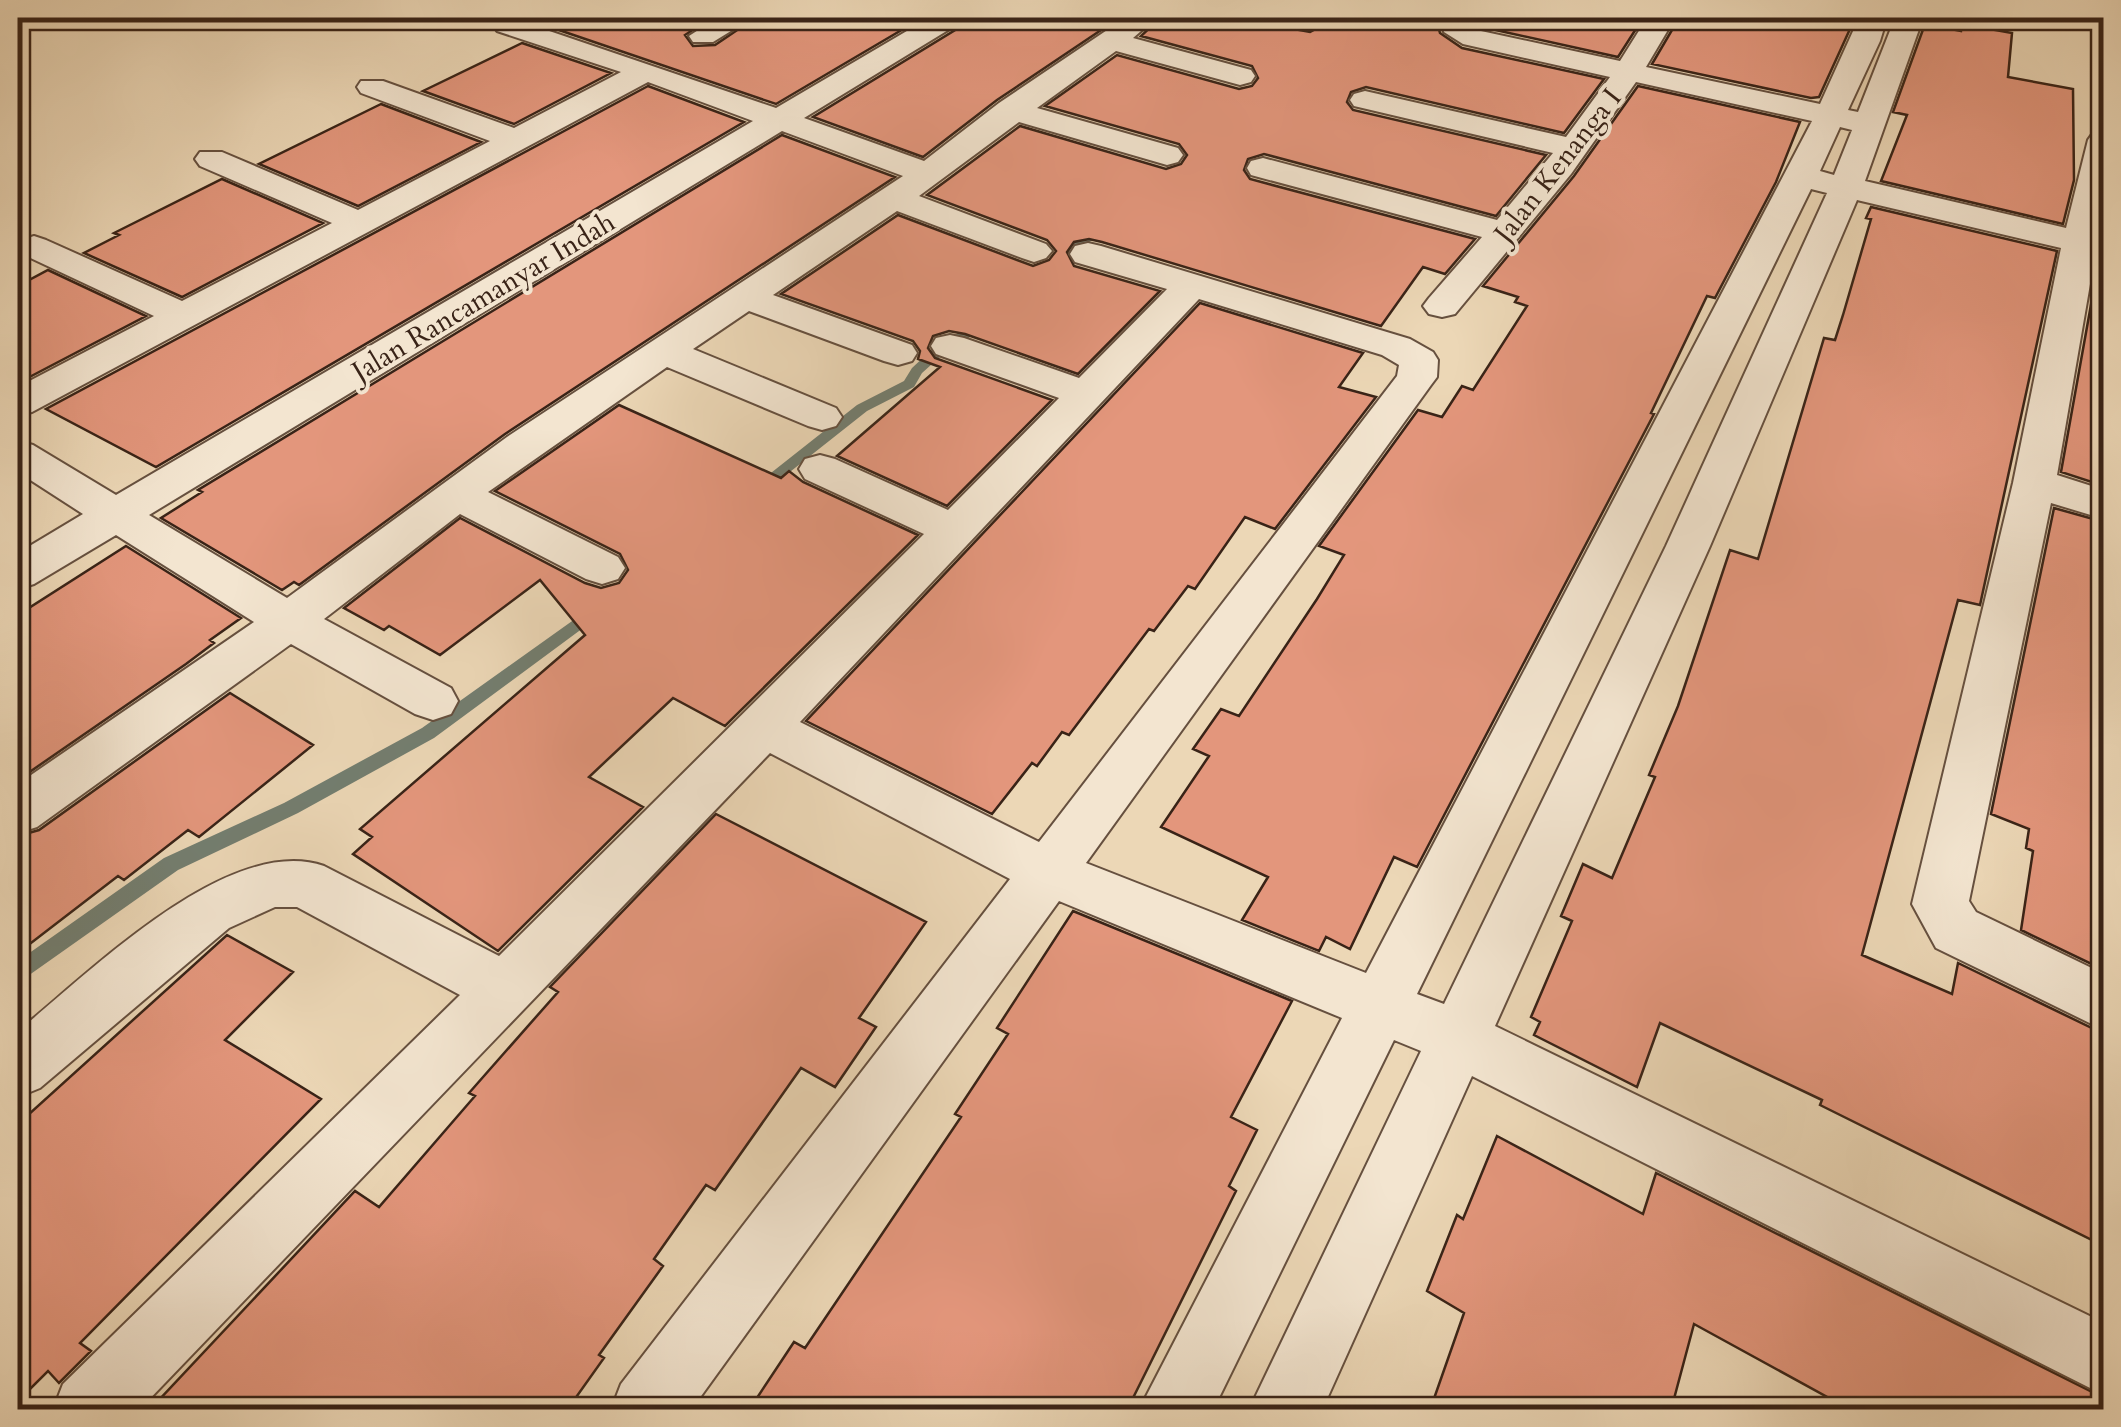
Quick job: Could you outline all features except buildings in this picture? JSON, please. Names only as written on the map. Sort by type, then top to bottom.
[{"type":"street","points":[[702,36],[738,18]]},
{"type":"street","name":"Jalan Rancamanyar Indah","points":[[18,573],[948,18]]},
{"type":"street","points":[[18,812],[289,621],[456,494],[894,198],[1010,110],[1142,18]]},
{"type":"street","points":[[1462,18],[1456,25],[1458,32],[1474,38],[1870,124]]},
{"type":"street","name":"Jalan Kenanga I","points":[[1442,306],[1574,148],[1631,71],[1661,18]]},
{"type":"street","points":[[1285,1410],[1688,546],[1823,182],[1830,115],[1873,18]]},
{"type":"street","points":[[1175,1410],[1379,1008],[1823,182],[1870,124],[1909,18]]},
{"type":"street","points":[[2087,18],[2104,21]]},
{"type":"street","points":[[507,25],[646,70],[927,173]]},
{"type":"street","points":[[1110,40],[1240,76]]},
{"type":"street","points":[[18,403],[179,314],[646,70]]},
{"type":"street","points":[[372,86],[516,139]]},
{"type":"street","points":[[1365,100],[1574,148]]},
{"type":"street","points":[[1010,110],[1167,155]]},
{"type":"street","points":[[2104,140],[2092,244],[1940,904],[1956,930],[2104,1003]]},
{"type":"street","points":[[211,160],[358,222]]},
{"type":"street","points":[[1263,168],[1505,233]]},
{"type":"street","points":[[1823,182],[2092,244]]},
{"type":"street","points":[[894,198],[1034,251]]},
{"type":"street","points":[[34,247],[179,314]]},
{"type":"street","points":[[647,1410],[1417,377],[1419,360],[1396,347],[1088,254]]},
{"type":"street","points":[[90,1410],[764,727],[1193,284]]},
{"type":"street","points":[[747,298],[898,353]]},
{"type":"street","points":[[950,346],[1087,394]]},
{"type":"street","points":[[663,351],[822,417]]},
{"type":"street","points":[[18,454],[289,621],[433,701]]},
{"type":"street","points":[[820,469],[955,531]]},
{"type":"street","points":[[2034,483],[2104,506]]},
{"type":"street","points":[[456,494],[602,568]]},
{"type":"street","points":[[764,727],[1048,872],[1456,1037],[2104,1360]]},
{"type":"street","points":[[18,1068],[209,910],[270,884],[304,883],[503,988]]},
{"type":"waterway","points":[[1052,264],[1099,229]]},
{"type":"waterway","points":[[757,491],[862,408],[909,384],[947,343],[955,342],[981,321]]},
{"type":"waterway","points":[[18,972],[171,864],[291,808],[428,733],[596,610]]}]
